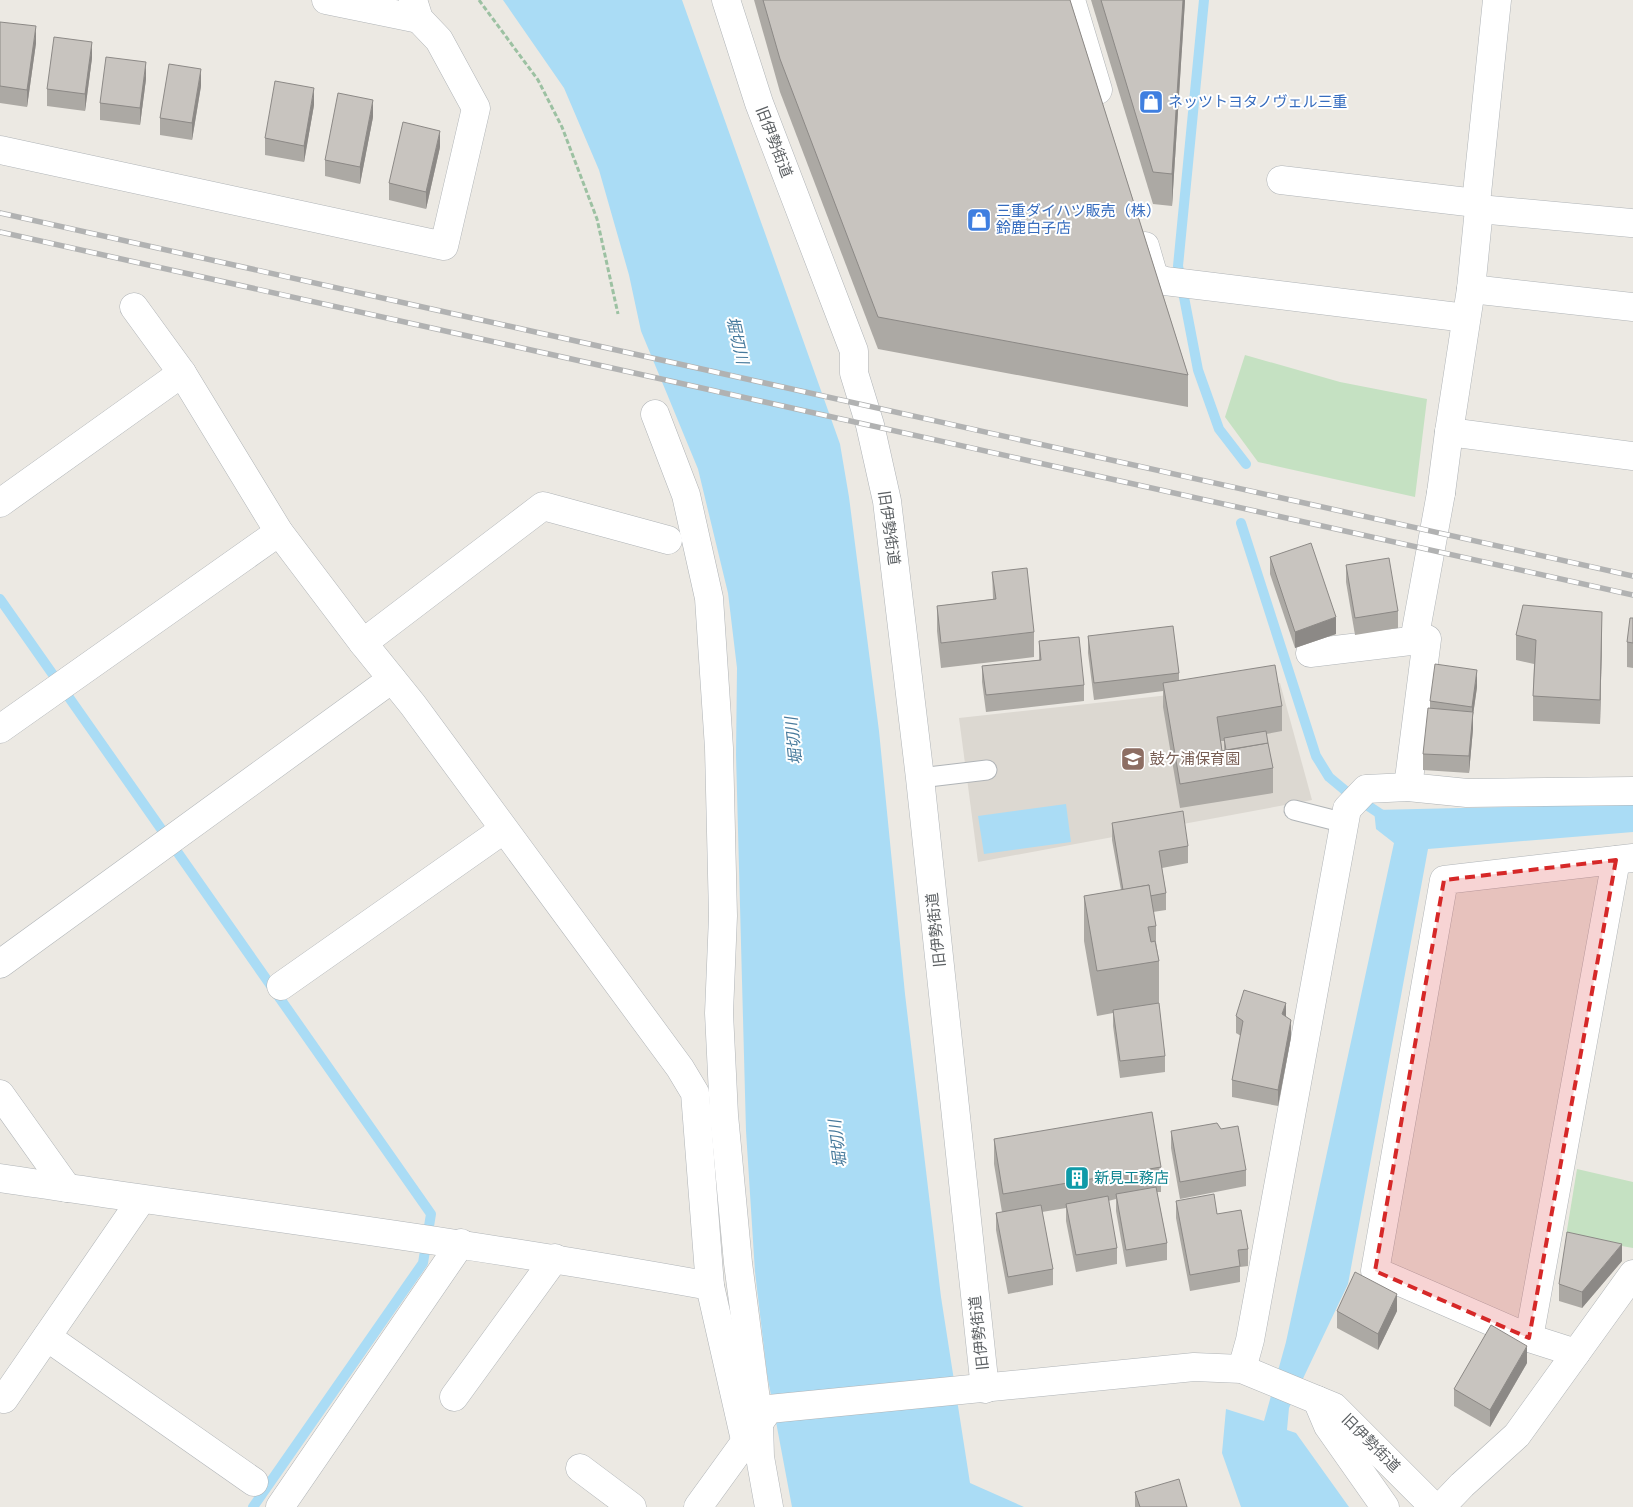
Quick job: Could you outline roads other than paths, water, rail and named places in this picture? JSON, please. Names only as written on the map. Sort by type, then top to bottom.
[{"type":"street","points":[[0,150],[444,246],[476,108],[439,40],[416,10],[326,0]]},
{"type":"street","name":"旧伊勢街道","points":[[726,0],[759,103],[854,351],[854,373],[870,425],[887,501],[920,778],[986,1389],[1194,1367],[1249,1371],[1334,1406],[1434,1507]]},
{"type":"street","points":[[1071,0],[1105,115]]},
{"type":"street","points":[[1414,641],[1441,494],[1470,289],[1497,0]]},
{"type":"street","points":[[1281,180],[1478,206],[1631,223]]},
{"type":"street","points":[[1137,220],[1154,277],[1166,281],[1466,318]]},
{"type":"street","points":[[1470,289],[1633,307]]},
{"type":"street","points":[[134,307],[182,373],[280,532],[363,644],[392,678],[680,1068],[694,1093],[710,1286],[758,1424]]},
{"type":"street","points":[[0,503],[182,373]]},
{"type":"street","points":[[655,414],[686,495],[710,598],[720,748],[723,916],[719,1013],[724,1115],[738,1263],[758,1424],[760,1457],[769,1507]]},
{"type":"street","points":[[1449,432],[1633,456]]},
{"type":"street","points":[[363,644],[544,506],[668,540]]},
{"type":"street","points":[[0,730],[280,532]]},
{"type":"street","points":[[1310,653],[1427,639],[1408,787]]},
{"type":"street","points":[[0,964],[392,678]]},
{"type":"street","points":[[1249,1371],[1250,1340],[1346,816],[1366,789],[1408,787],[1467,793],[1633,791]]},
{"type":"street","points":[[281,986],[503,830]]},
{"type":"street","points":[[1529,1338],[1625,859],[1444,880],[1375,1271],[1529,1338],[1576,1352]]},
{"type":"street","points":[[0,1094],[67,1188]]},
{"type":"street","points":[[0,1178],[141,1200],[455,1242],[710,1286]]},
{"type":"street","points":[[4,1398],[141,1200]]},
{"type":"street","points":[[280,1507],[455,1242]]},
{"type":"street","points":[[454,1398],[555,1258]]},
{"type":"street","points":[[1441,1507],[1517,1434],[1633,1274]]},
{"type":"street","points":[[48,1337],[254,1482]]},
{"type":"street","points":[[698,1507],[758,1424],[986,1389]]},
{"type":"street","points":[[1310,1397],[1385,1507]]},
{"type":"street","points":[[580,1468],[632,1507]]},
{"type":"lane","points":[[920,778],[987,770]]},
{"type":"lane","points":[[1294,810],[1346,816]]},
{"type":"water","name":"堀切川","points":[[503,0],[682,0],[840,444],[849,497],[879,731],[905,994],[941,1297],[970,1483],[1024,1507],[792,1507],[767,1374],[755,1272],[746,1131],[736,755],[737,668],[728,593],[698,469],[641,331],[629,275],[599,170],[564,88]]},
{"type":"water","points":[[1066,804],[1071,842],[984,854],[978,816]]},
{"type":"water","points":[[1633,804],[1633,832],[1428,849],[1348,1284],[1289,1408],[1287,1430],[1296,1433],[1349,1507],[1241,1507],[1222,1453],[1226,1409],[1264,1421],[1286,1342],[1394,843],[1376,829],[1374,810]]},
{"type":"waterway","points":[[1204,0],[1178,266],[1198,370],[1219,429],[1246,464]]},
{"type":"waterway","points":[[1241,523],[1316,756],[1329,777],[1347,792],[1385,817]]},
{"type":"waterway","points":[[0,599],[431,1214],[423,1263],[253,1507]]},
{"type":"railway","points":[[0,213],[1633,576]]},
{"type":"railway","points":[[0,232],[1633,595]]},
{"type":"place","name":"ネッツトヨタノヴェル三重","points":[[1151,102]]},
{"type":"place","name":"三重ダイハツ販売（株） 鈴鹿白子店","points":[[979,220]]},
{"type":"place","name":"鼓ケ浦保育園","points":[[1133,759]]},
{"type":"place","name":"新見工務店","points":[[1077,1178]]}]
